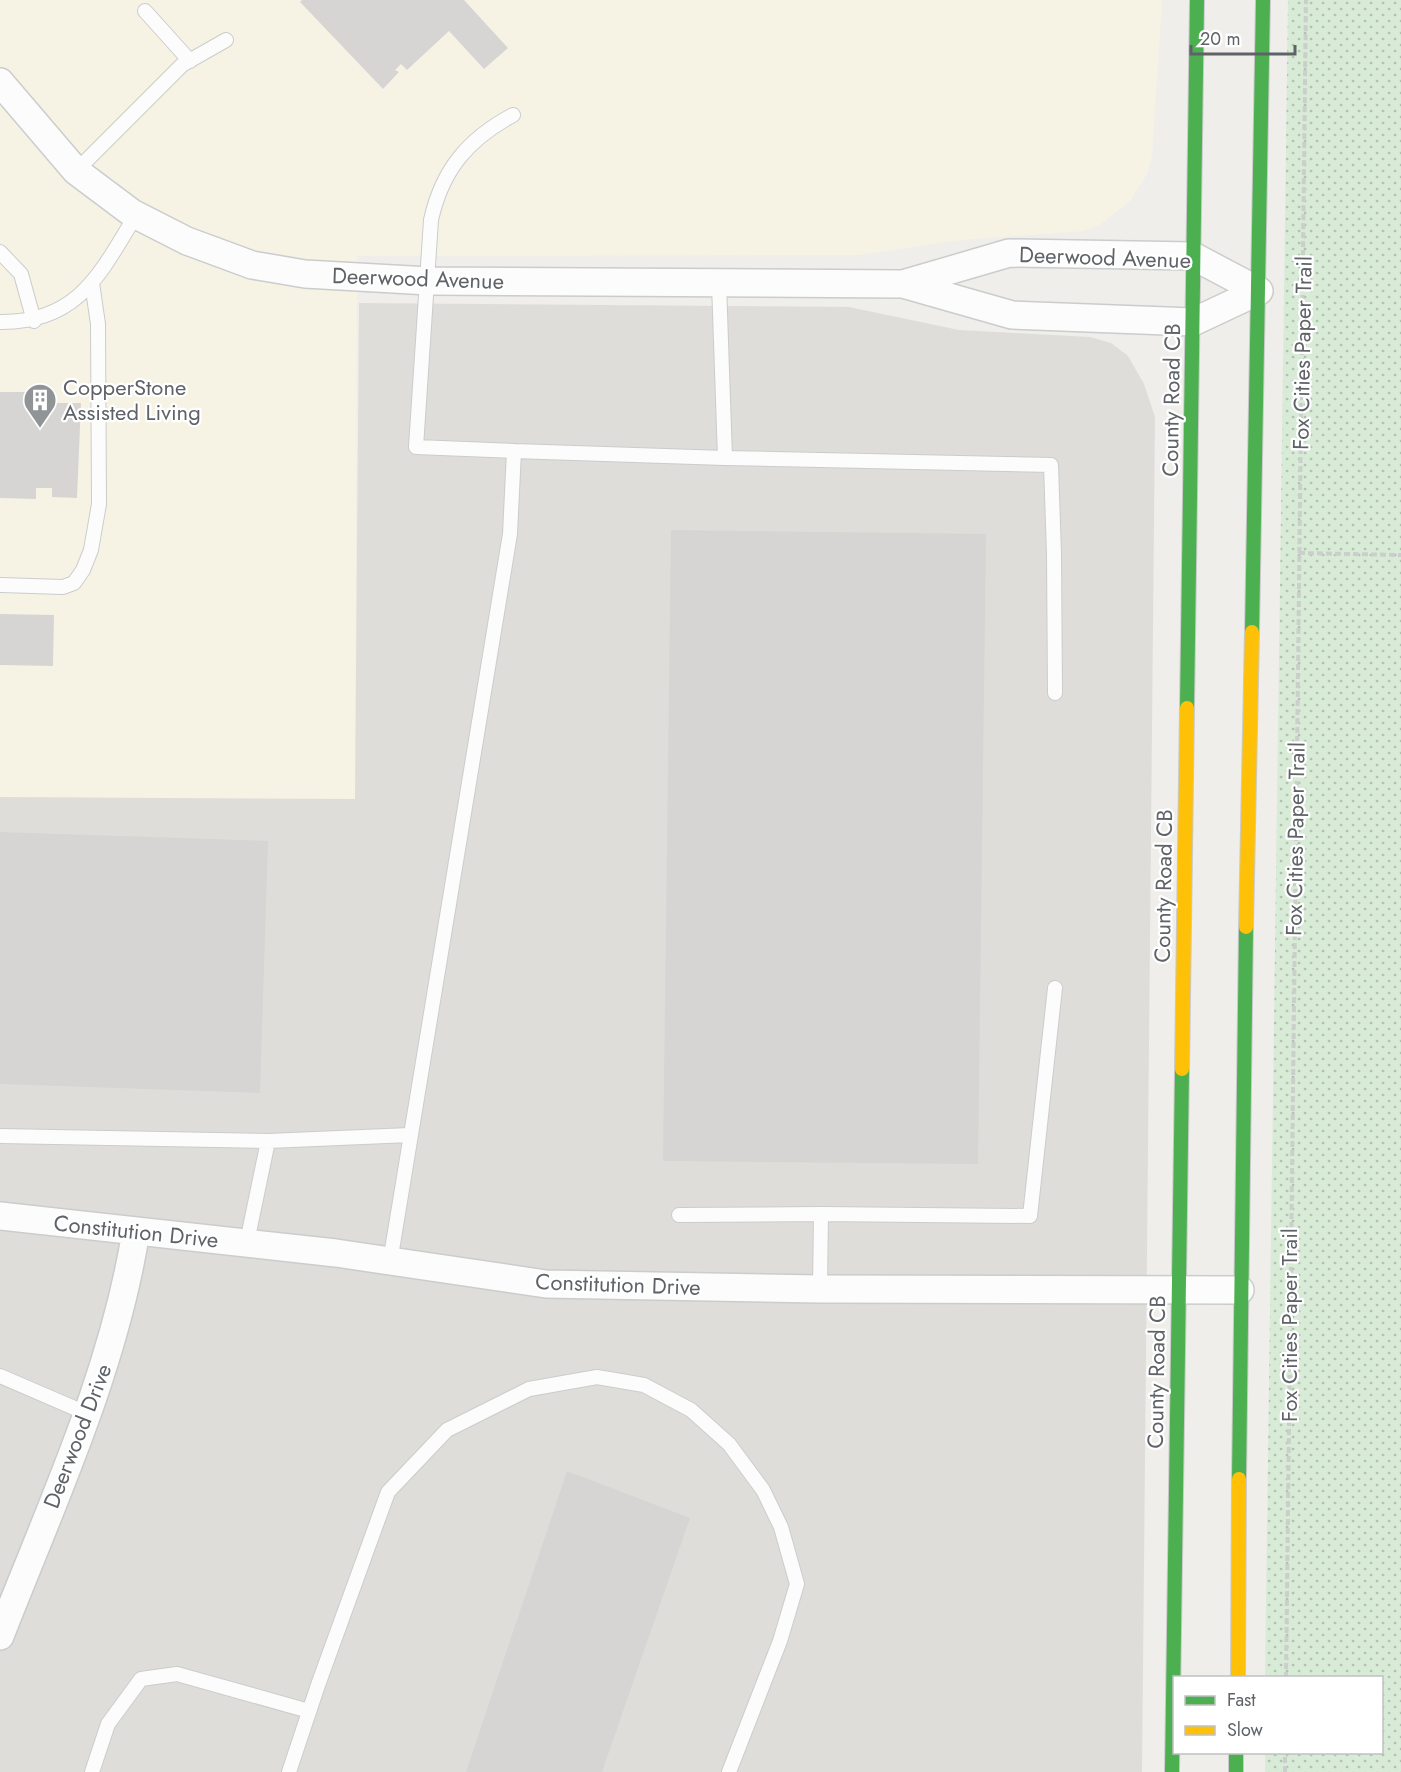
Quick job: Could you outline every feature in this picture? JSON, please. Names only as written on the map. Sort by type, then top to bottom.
[{"type":"main road","name":"County Road CB","points":[[1173,1676],[1197,0]]},
{"type":"main road","points":[[1238,1676],[1240,1290],[1263,0]]},
{"type":"main road","name":"County Road CB","points":[[1172,1772],[1173,1692]]},
{"type":"main road","points":[[1236,1754],[1236,1772]]},
{"type":"street","name":"Deerwood Avenue","points":[[0,82],[76,171],[136,215],[187,241],[252,265],[305,274],[429,281],[903,284],[1012,315],[1193,322],[1259,291]]},
{"type":"street","name":"Deerwood Avenue","points":[[903,284],[1009,253],[1193,256],[1259,291]]},
{"type":"street","name":"Constitution Drive","points":[[0,1216],[247,1242],[546,1284],[820,1289],[1240,1290]]},
{"type":"street","name":"Deerwood Drive","points":[[0,1636],[106,1363],[123,1301],[136,1231]]},
{"type":"lane","points":[[145,11],[190,61]]},
{"type":"lane","points":[[76,171],[182,65],[226,40]]},
{"type":"lane","points":[[513,115],[489,128],[447,172],[436,195],[431,220],[429,281],[416,447],[725,459],[1051,465],[1055,693]]},
{"type":"lane","points":[[0,322],[34,321],[65,306],[92,283],[136,215]]},
{"type":"lane","points":[[0,252],[21,274],[34,321]]},
{"type":"lane","points":[[1,585],[63,586],[74,583],[83,570],[91,550],[99,504],[98,324],[92,283]]},
{"type":"lane","points":[[719,283],[725,459]]},
{"type":"lane","points":[[390,1262],[510,534],[514,451]]},
{"type":"lane","points":[[679,1215],[1030,1216],[1055,988]]},
{"type":"lane","points":[[0,1136],[268,1141],[410,1136]]},
{"type":"lane","points":[[247,1242],[268,1141]]},
{"type":"lane","points":[[820,1289],[821,1214]]},
{"type":"lane","points":[[0,1376],[86,1413]]},
{"type":"lane","points":[[289,1772],[388,1492],[447,1430],[529,1389],[597,1377],[644,1385],[692,1410],[729,1444],[763,1490],[781,1527],[797,1584],[780,1641],[729,1772]]},
{"type":"lane","points":[[92,1772],[108,1724],[141,1679],[177,1674],[309,1711]]},
{"type":"path","name":"Fox Cities Paper Trail","points":[[1286,1676],[1306,0]]},
{"type":"path","points":[[1299,553],[1401,555]]},
{"type":"path","points":[[1285,1754],[1285,1772]]},
{"type":"shaded area","points":[[0,0],[1162,0],[1152,156],[1147,174],[1130,201],[1101,224],[1084,231],[960,240],[860,255],[357,256],[355,800],[0,797]]},
{"type":"shaded area","points":[[359,303],[849,307],[959,330],[1090,337],[1111,343],[1128,356],[1144,384],[1155,417],[1142,1772],[0,1772],[0,797],[355,799]]},
{"type":"green space","points":[[1288,0],[1401,0],[1401,1772],[1265,1772],[1265,1754],[1383,1754],[1383,1676],[1265,1676]]},
{"type":"building","points":[[302,0],[464,0],[508,48],[484,69],[449,31],[407,70],[401,64],[395,70],[399,72],[383,89],[300,2]]},
{"type":"building","name":"CopperStone Assisted Living","points":[[0,392],[37,392],[36,403],[81,403],[77,498],[52,497],[52,488],[36,488],[36,499],[0,498]]},
{"type":"building","points":[[671,530],[986,534],[978,1164],[663,1161]]},
{"type":"building","points":[[0,614],[54,615],[53,666],[0,665]]},
{"type":"building","points":[[0,832],[268,841],[260,1093],[0,1084]]},
{"type":"building","points":[[567,1471],[690,1518],[602,1772],[466,1772]]},
{"type":"traffic: fast","points":[[1187,708],[1197,0]]},
{"type":"traffic: fast","points":[[1252,632],[1263,0]]},
{"type":"traffic: fast","points":[[1239,1479],[1246,927]]},
{"type":"traffic: fast","points":[[1173,1676],[1182,1069]]},
{"type":"traffic: fast","points":[[1172,1772],[1173,1702]]},
{"type":"traffic: fast","points":[[1236,1754],[1236,1772]]},
{"type":"traffic: slow","points":[[1246,927],[1252,632]]},
{"type":"traffic: slow","points":[[1182,1069],[1187,708]]},
{"type":"traffic: slow","points":[[1238,1676],[1239,1479]]},
{"type":"place","name":"CopperStone Assisted Living","points":[[40,429]]}]
